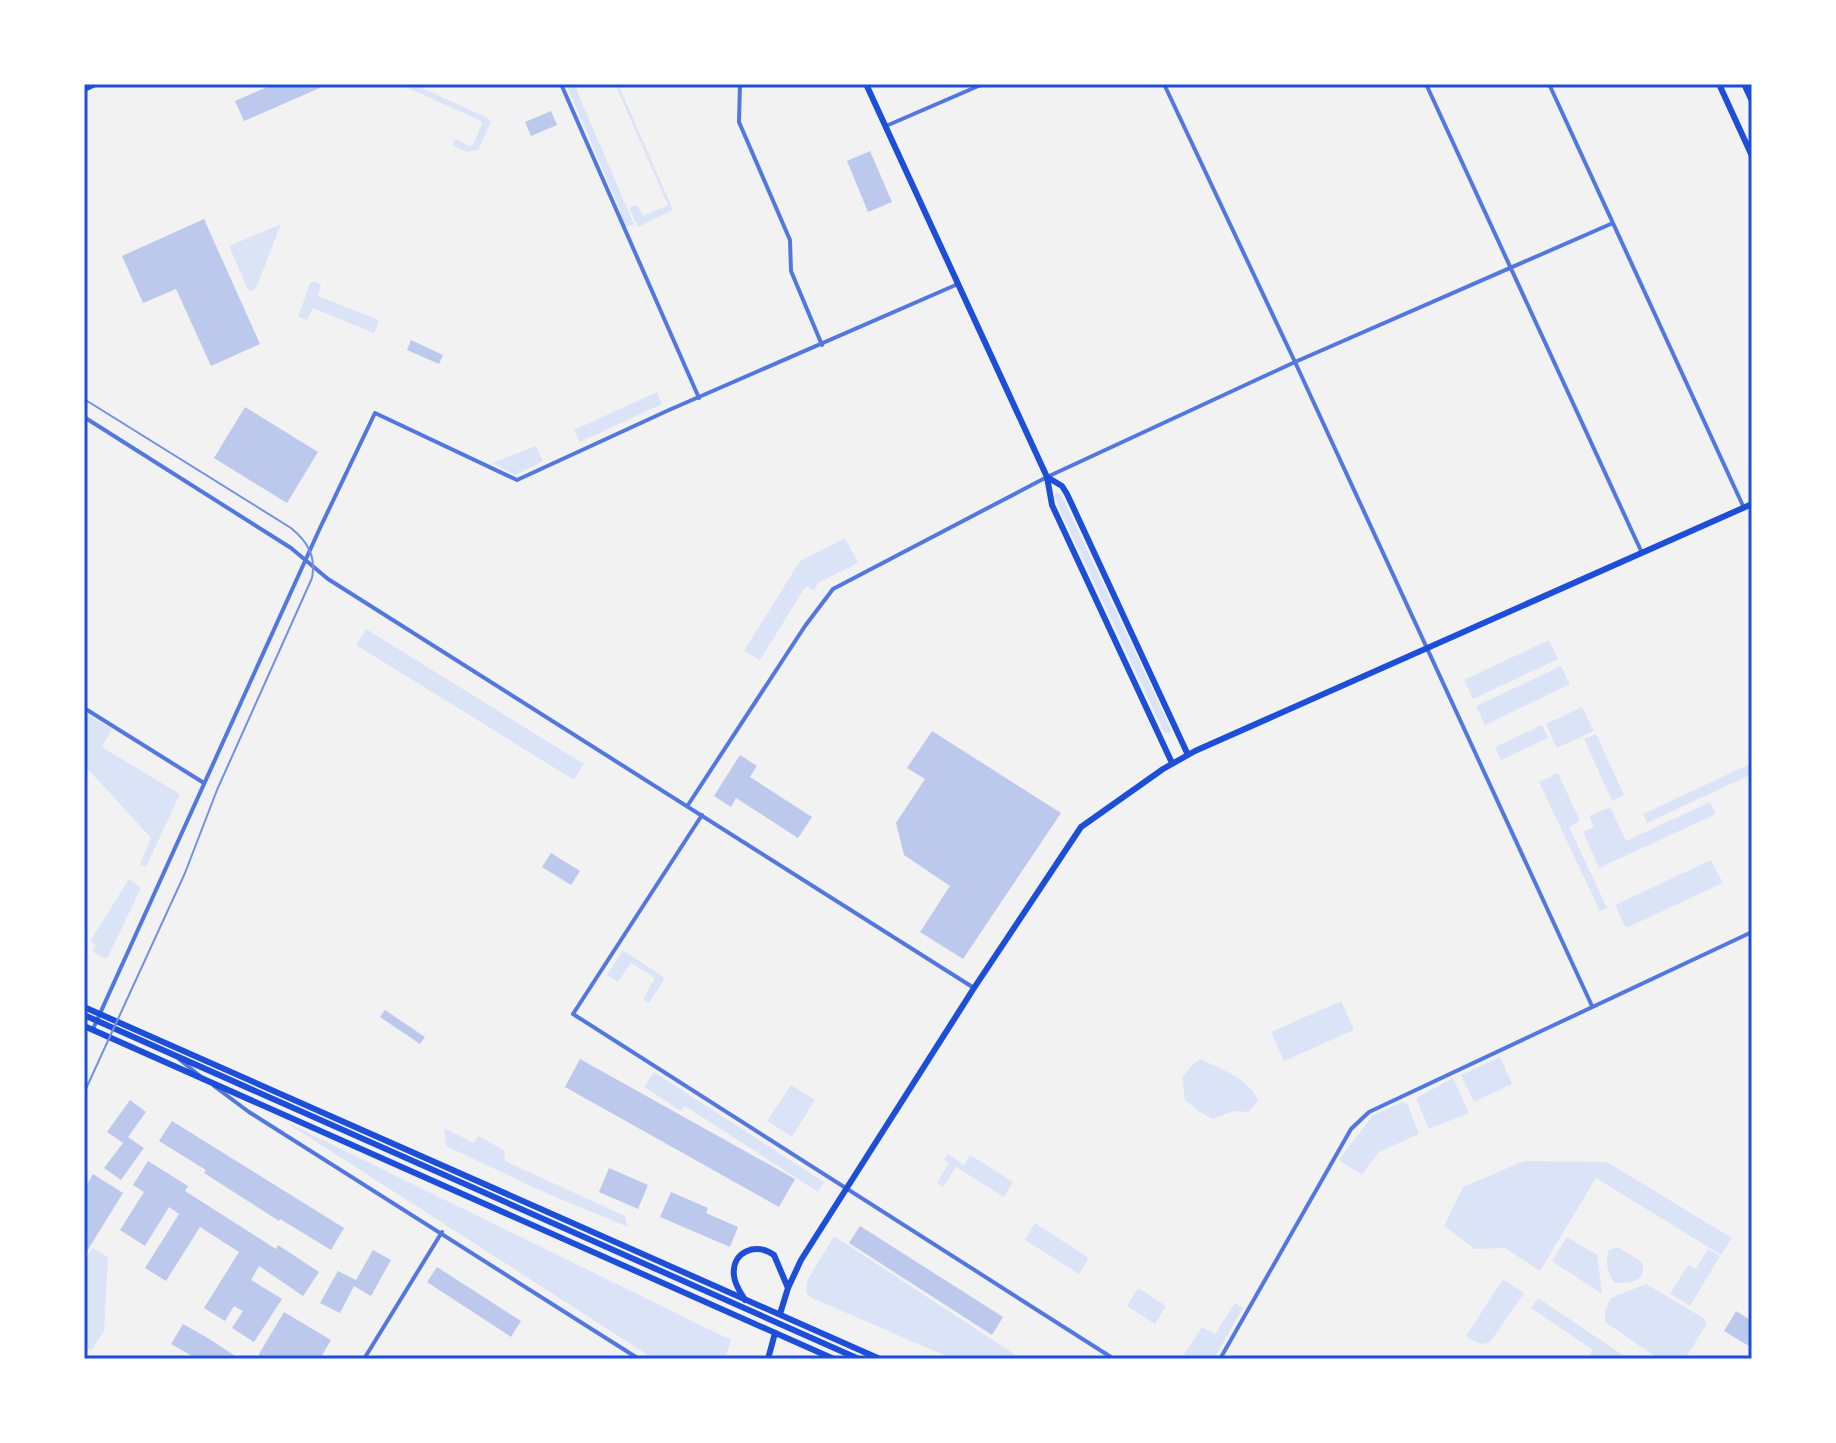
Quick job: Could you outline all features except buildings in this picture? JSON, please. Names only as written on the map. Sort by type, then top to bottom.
[{"type":"main road","points":[[84,89],[95,84]]},
{"type":"main road","points":[[866,84],[1047,477],[1052,505],[1172,763]]},
{"type":"main road","points":[[1719,84],[1752,156]]},
{"type":"main road","points":[[1744,84],[1752,101]]},
{"type":"main road","points":[[1047,477],[1062,486],[1067,494],[1188,755]]},
{"type":"main road","points":[[768,1359],[788,1288],[801,1260],[974,988],[1081,827],[1188,755],[1752,504]]},
{"type":"main road","points":[[84,1007],[171,1053],[859,1359]]},
{"type":"main road","points":[[84,1015],[99,1017],[880,1359]]},
{"type":"main road","points":[[84,1026],[834,1359]]},
{"type":"main road","points":[[752,1311],[736,1284],[734,1270],[737,1259],[751,1249],[760,1248],[774,1255],[788,1288]]},
{"type":"main road","points":[[806,1336],[817,1359]]},
{"type":"street","points":[[561,84],[699,398]]},
{"type":"street","points":[[740,84],[739,122],[790,240],[791,271],[822,345]]},
{"type":"street","points":[[886,126],[983,84]]},
{"type":"street","points":[[1164,84],[1592,1006]]},
{"type":"street","points":[[1426,84],[1642,553]]},
{"type":"street","points":[[1549,84],[1744,508]]},
{"type":"street","points":[[688,805],[805,626],[833,589],[1047,477],[1295,362],[1613,223]]},
{"type":"street","points":[[93,1029],[305,560],[375,413],[517,480],[958,284]]},
{"type":"street","points":[[84,417],[291,548],[328,579],[974,988]]},
{"type":"street","points":[[84,708],[204,783]]},
{"type":"street","points":[[702,815],[573,1014],[1114,1359]]},
{"type":"street","points":[[1220,1359],[1351,1129],[1369,1112],[1752,932]]},
{"type":"street","points":[[171,1053],[249,1112],[639,1359]]},
{"type":"street","points":[[364,1359],[442,1232]]},
{"type":"shaded area","points":[[405,84],[413,84],[488,118],[491,122],[478,150],[467,152],[452,145],[455,139],[473,145],[481,121]]},
{"type":"shaded area","points":[[566,84],[574,84],[634,224],[624,228],[620,210]]},
{"type":"shaded area","points":[[615,84],[618,84],[673,210],[638,227],[629,208],[637,205],[643,216],[668,205]]},
{"type":"shaded area","points":[[281,224],[257,286],[253,291],[248,290],[229,246]]},
{"type":"shaded area","points":[[314,281],[321,285],[318,296],[379,320],[374,333],[313,308],[307,320],[298,317],[310,283]]},
{"type":"shaded area","points":[[657,392],[662,404],[580,442],[574,430]]},
{"type":"shaded area","points":[[536,446],[543,461],[515,475],[492,463]]},
{"type":"shaded area","points":[[1056,492],[1061,494],[1171,729],[1170,734],[1164,732],[1054,497]]},
{"type":"shaded area","points":[[845,538],[858,563],[818,583],[814,591],[806,586],[760,660],[744,651],[800,561]]},
{"type":"shaded area","points":[[366,629],[584,764],[574,780],[356,645]]},
{"type":"shaded area","points":[[1549,640],[1558,659],[1473,699],[1464,680]]},
{"type":"shaded area","points":[[1561,666],[1570,684],[1485,725],[1476,706]]},
{"type":"shaded area","points":[[1582,707],[1594,731],[1557,748],[1546,724]]},
{"type":"shaded area","points":[[84,712],[112,729],[102,747],[180,794],[146,867],[140,864],[151,838],[84,765]]},
{"type":"shaded area","points":[[1542,725],[1548,738],[1501,760],[1495,747]]},
{"type":"shaded area","points":[[1596,734],[1624,795],[1612,801],[1584,739]]},
{"type":"shaded area","points":[[1752,763],[1752,774],[1647,823],[1643,814]]},
{"type":"shaded area","points":[[1558,773],[1580,821],[1569,827],[1607,908],[1600,911],[1539,782]]},
{"type":"shaded area","points":[[1710,802],[1716,814],[1599,868],[1583,832],[1594,827],[1589,816],[1610,807],[1626,841]]},
{"type":"shaded area","points":[[1711,860],[1723,883],[1626,928],[1615,905]]},
{"type":"shaded area","points":[[129,879],[141,888],[107,959],[93,952],[96,945],[90,941]]},
{"type":"shaded area","points":[[623,950],[665,978],[649,1003],[643,999],[655,978],[631,963],[618,982],[607,975]]},
{"type":"shaded area","points":[[1341,1001],[1354,1030],[1284,1061],[1271,1032]]},
{"type":"shaded area","points":[[1500,1057],[1512,1084],[1474,1102],[1461,1075]]},
{"type":"shaded area","points":[[1201,1059],[1248,1086],[1258,1101],[1249,1112],[1234,1111],[1213,1119],[1185,1100],[1182,1078]]},
{"type":"shaded area","points":[[654,1072],[824,1182],[818,1192],[685,1106],[681,1111],[644,1087]]},
{"type":"shaded area","points":[[1453,1078],[1469,1113],[1429,1129],[1416,1098]]},
{"type":"shaded area","points":[[791,1085],[815,1100],[792,1137],[767,1121]]},
{"type":"shaded area","points":[[1402,1102],[1408,1105],[1419,1134],[1379,1152],[1362,1175],[1339,1160],[1372,1116]]},
{"type":"shaded area","points":[[284,1121],[731,1340],[725,1359],[654,1359]]},
{"type":"shaded area","points":[[444,1128],[474,1143],[478,1136],[504,1150],[505,1161],[625,1216],[628,1227],[446,1146]]},
{"type":"shaded area","points":[[948,1154],[964,1165],[970,1155],[1013,1182],[1004,1197],[956,1167],[943,1187],[937,1183],[949,1163],[944,1160]]},
{"type":"shaded area","points":[[1524,1161],[1607,1162],[1732,1238],[1721,1255],[1596,1178],[1540,1271],[1505,1248],[1475,1249],[1444,1226],[1463,1187]]},
{"type":"shaded area","points":[[1035,1223],[1089,1258],[1079,1274],[1025,1240]]},
{"type":"shaded area","points":[[834,1236],[1022,1359],[953,1359],[812,1298],[806,1293],[808,1279]]},
{"type":"shaded area","points":[[1567,1237],[1597,1255],[1602,1294],[1552,1261]]},
{"type":"shaded area","points":[[1618,1247],[1642,1262],[1642,1274],[1636,1280],[1614,1283],[1607,1259],[1609,1250]]},
{"type":"shaded area","points":[[92,1248],[108,1257],[104,1331],[91,1351],[84,1346],[84,1263]]},
{"type":"shaded area","points":[[1708,1249],[1720,1256],[1690,1306],[1670,1294],[1688,1265],[1696,1269]]},
{"type":"shaded area","points":[[1503,1279],[1524,1293],[1491,1341],[1484,1344],[1475,1342],[1466,1336]]},
{"type":"shaded area","points":[[1646,1284],[1705,1319],[1706,1325],[1685,1359],[1659,1359],[1605,1322],[1605,1310],[1611,1298]]},
{"type":"shaded area","points":[[1138,1288],[1166,1306],[1155,1324],[1127,1306]]},
{"type":"shaded area","points":[[1538,1298],[1629,1359],[1587,1359],[1593,1350],[1531,1308]]},
{"type":"shaded area","points":[[1235,1303],[1243,1308],[1214,1359],[1181,1359],[1202,1327],[1215,1334]]},
{"type":"tram line","points":[[84,399],[291,528],[309,550],[313,563],[312,578],[217,790],[185,873],[84,1093]]}]
